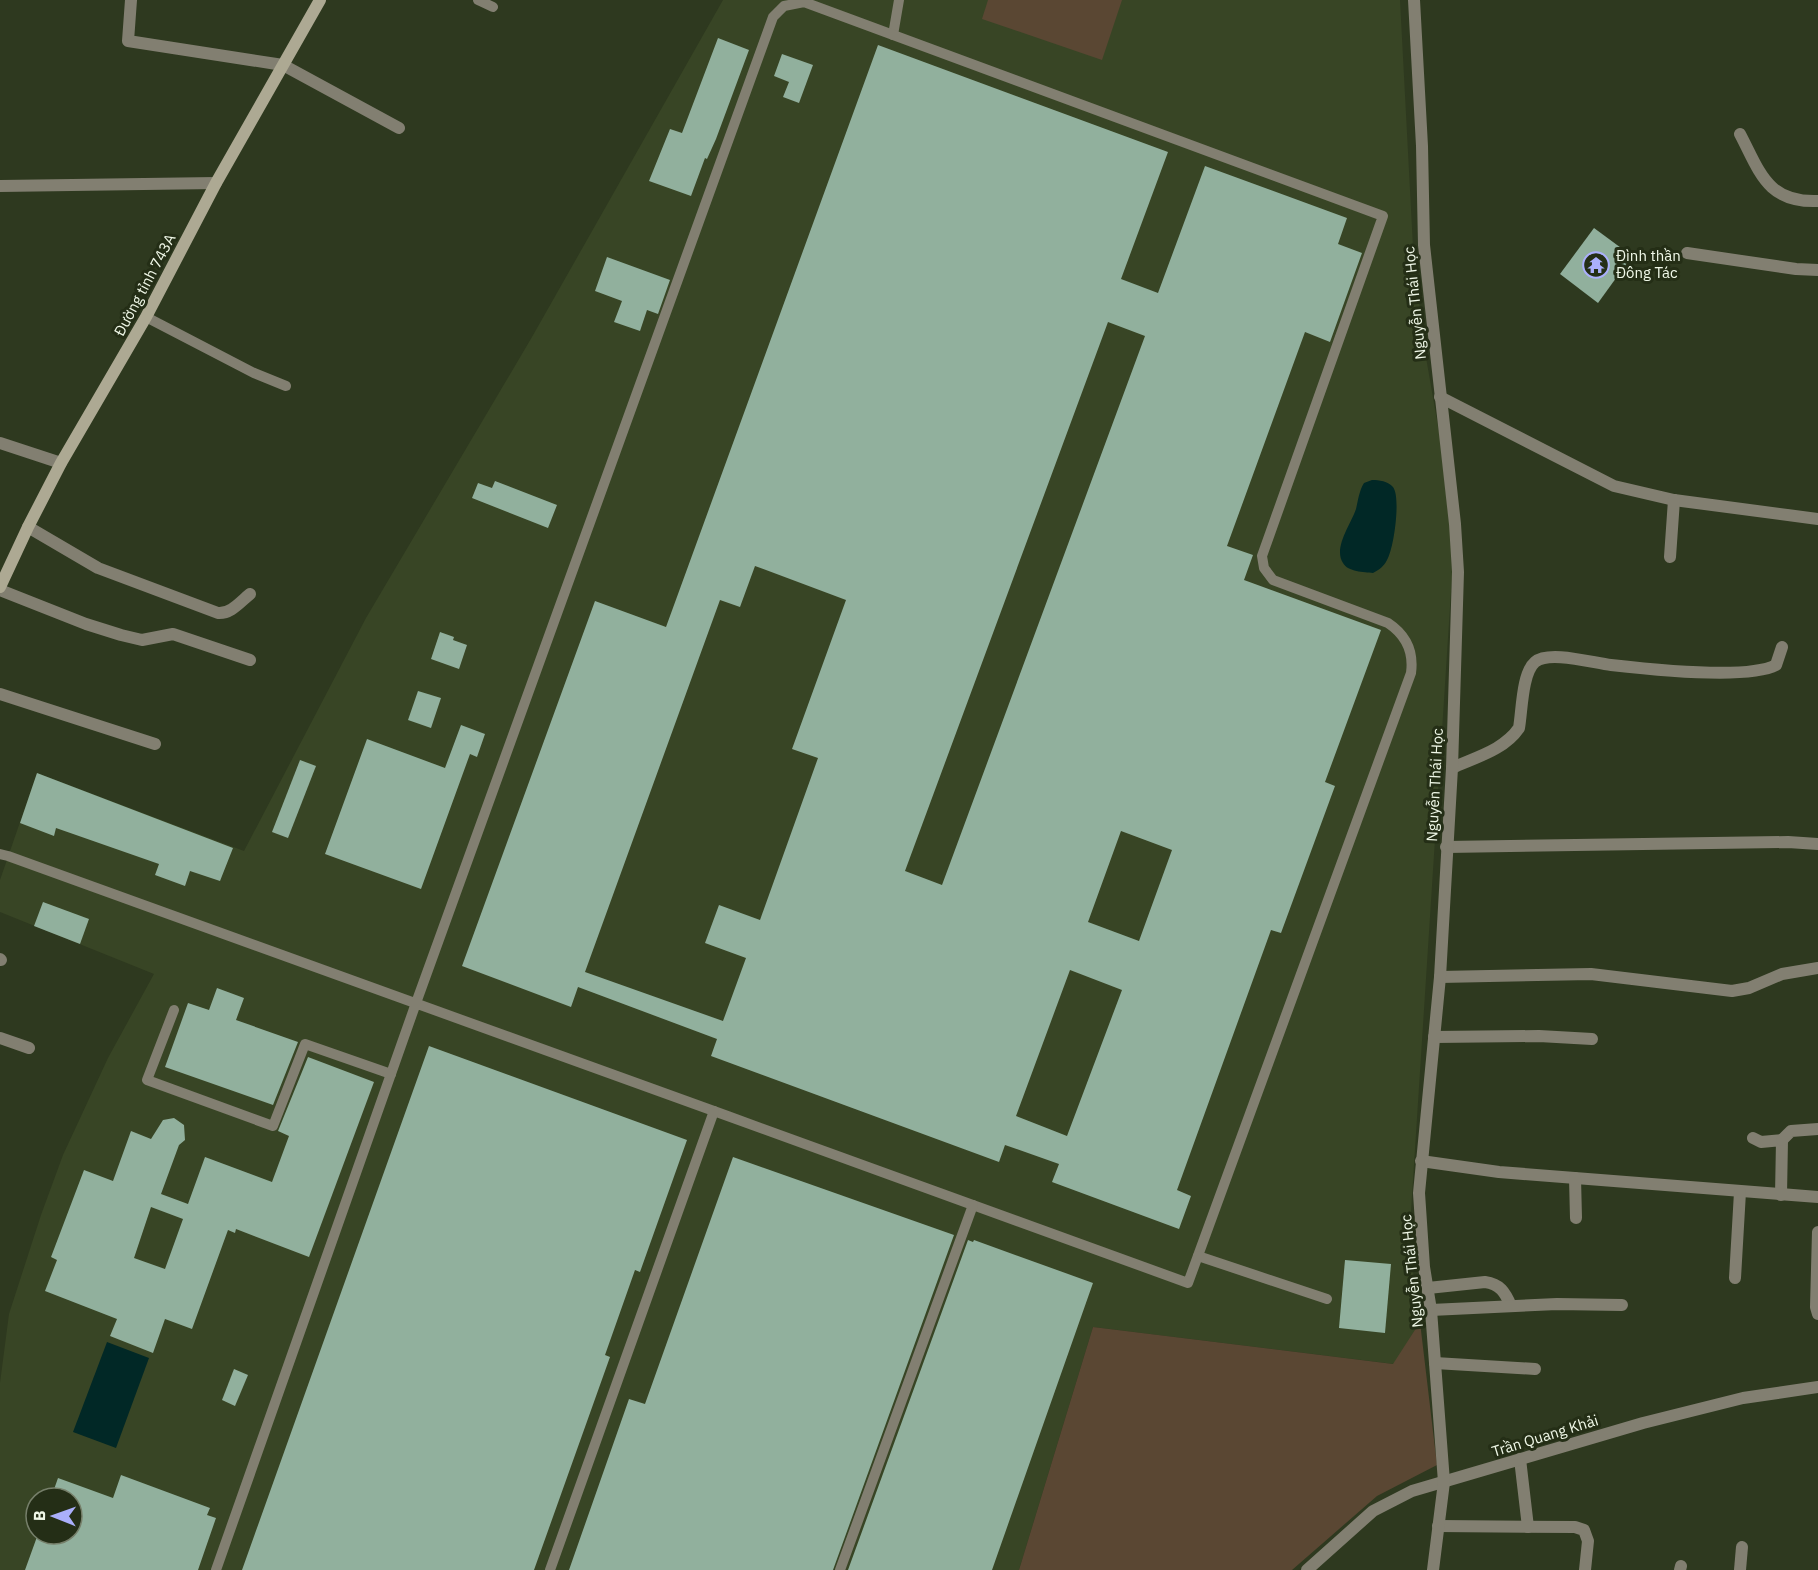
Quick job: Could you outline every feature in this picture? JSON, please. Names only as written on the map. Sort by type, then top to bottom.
[{"type":"main road","name":"Đường tỉnh 743A","points":[[0,588],[61,463],[146,317],[216,183],[320,0]]},
{"type":"street","points":[[130,0],[128,41],[283,65],[399,128]]},
{"type":"street","name":"Nguyễn Thái Học","points":[[1414,0],[1422,146],[1424,245],[1455,525],[1458,572],[1452,768],[1440,976],[1419,1193],[1424,1267],[1431,1310],[1444,1482],[1433,1570]]},
{"type":"street","points":[[1740,134],[1765,182],[1773,190],[1784,197],[1818,201]]},
{"type":"street","points":[[0,186],[216,183]]},
{"type":"street","points":[[1687,253],[1796,269],[1818,270]]},
{"type":"street","points":[[1440,397],[1614,486],[1674,500],[1818,519]]},
{"type":"street","points":[[0,443],[61,463]]},
{"type":"street","points":[[1670,556],[1674,500]]},
{"type":"street","points":[[28,527],[99,568],[218,613],[224,614],[231,610],[250,594]]},
{"type":"street","points":[[0,588],[86,624],[121,635],[142,640],[173,634],[250,660]]},
{"type":"street","points":[[1452,768],[1503,745],[1514,735],[1519,728],[1526,675],[1534,663],[1544,658],[1557,657],[1612,665],[1729,672],[1769,668],[1776,665],[1782,647]]},
{"type":"street","points":[[0,694],[154,744]]},
{"type":"street","points":[[1446,847],[1788,842],[1818,844]]},
{"type":"street","points":[[1440,976],[1591,974],[1732,991],[1749,988],[1782,974],[1818,968]]},
{"type":"street","points":[[1434,1037],[1539,1036],[1592,1039]]},
{"type":"street","points":[[0,1038],[29,1048]]},
{"type":"street","points":[[1753,1138],[1761,1142],[1782,1140],[1791,1131],[1818,1129]]},
{"type":"street","points":[[1781,1195],[1782,1140]]},
{"type":"street","points":[[1421,1161],[1499,1172],[1818,1197]]},
{"type":"street","points":[[1575,1178],[1576,1218]]},
{"type":"street","points":[[1735,1278],[1740,1192]]},
{"type":"street","points":[[1818,1232],[1816,1306],[1818,1314]]},
{"type":"street","points":[[1428,1288],[1485,1282],[1500,1287],[1510,1306]]},
{"type":"street","points":[[1431,1310],[1510,1306],[1622,1305]]},
{"type":"street","points":[[1435,1363],[1535,1369]]},
{"type":"street","name":"Trần Quang Khải","points":[[1307,1570],[1373,1511],[1412,1491],[1643,1423],[1743,1398],[1818,1387]]},
{"type":"street","points":[[1520,1459],[1528,1527]]},
{"type":"street","points":[[1438,1526],[1575,1527],[1584,1530],[1588,1541],[1585,1570]]},
{"type":"street","points":[[1740,1570],[1742,1547]]},
{"type":"lane","points":[[478,0],[493,7]]},
{"type":"lane","points":[[893,35],[899,0]]},
{"type":"lane","points":[[0,854],[416,1004],[714,1111],[1188,1283],[1411,673],[1409,647],[1397,629],[1388,623],[1273,580],[1264,568],[1262,556],[1383,216],[804,2],[784,6],[773,17],[416,1004],[216,1570]]},
{"type":"lane","points":[[146,317],[254,373],[286,386]]},
{"type":"lane","points":[[174,1010],[147,1080],[273,1126],[304,1044],[391,1074]]},
{"type":"lane","points":[[550,1570],[714,1111]]},
{"type":"lane","points":[[840,1570],[973,1205]]},
{"type":"lane","points":[[1198,1256],[1327,1299]]},
{"type":"shaded area","points":[[723,0],[1400,0],[1413,247],[1424,346],[1440,438],[1451,539],[1452,576],[1409,1242],[1420,1322],[1394,1364],[1093,1327],[1019,1570],[0,1570],[0,1383],[9,1314],[63,1155],[108,1058],[154,974],[0,912],[0,880],[37,773],[244,851],[366,618],[532,337]]},
{"type":"shaded area","points":[[988,0],[1122,0],[1102,60],[982,19]]},
{"type":"shaded area","points":[[1420,1322],[1437,1465],[1377,1496],[1292,1570],[1019,1570],[1093,1327],[1393,1364]]},
{"type":"water","points":[[1372,480],[1383,481],[1391,485],[1396,501],[1396,523],[1390,554],[1383,566],[1373,573],[1349,568],[1345,566],[1340,557],[1341,543],[1356,509],[1362,486]]},
{"type":"water","points":[[107,1342],[149,1358],[116,1448],[73,1432]]},
{"type":"building","points":[[718,38],[749,50],[716,139],[707,159],[705,158],[691,196],[649,181],[670,129],[682,133]]},
{"type":"building","points":[[878,45],[1168,152],[1121,279],[1158,293],[1205,166],[1347,218],[1338,244],[1362,253],[1330,342],[1305,332],[1227,546],[1253,555],[1244,580],[1381,630],[1325,782],[1335,786],[1281,933],[1271,930],[1177,1190],[1191,1196],[1179,1229],[1052,1182],[1059,1164],[1005,1145],[999,1162],[711,1056],[717,1039],[578,987],[571,1007],[462,966],[595,601],[666,627]],"holes":[[[1108,322],[1145,336],[942,885],[905,871]],[[755,566],[846,600],[792,749],[818,758],[760,920],[719,905],[705,943],[746,958],[723,1021],[585,972],[720,600],[740,607]],[[1121,831],[1172,850],[1139,941],[1088,922]],[[1070,970],[1122,990],[1067,1136],[1016,1116]]]},
{"type":"building","points":[[782,54],[813,65],[799,103],[783,97],[789,82],[774,76]]},
{"type":"building","name":"Đình thần Đông Tác","points":[[1594,228],[1632,256],[1598,303],[1560,274]]},
{"type":"building","points":[[607,257],[670,280],[658,314],[647,310],[640,331],[614,322],[622,301],[595,291]]},
{"type":"building","points":[[495,481],[557,505],[548,528],[472,498],[478,483],[492,488]]},
{"type":"building","points":[[440,632],[467,645],[459,669],[431,659]]},
{"type":"building","points":[[418,691],[441,698],[431,728],[408,720]]},
{"type":"building","points":[[461,725],[485,734],[477,757],[470,754],[421,889],[325,854],[367,739],[445,768]]},
{"type":"building","points":[[300,760],[316,766],[288,838],[272,832]]},
{"type":"building","points":[[37,773],[233,848],[220,881],[190,871],[185,886],[155,875],[159,864],[56,828],[54,836],[20,823]]},
{"type":"building","points":[[43,902],[89,919],[80,944],[34,926]]},
{"type":"building","points":[[217,988],[244,998],[236,1020],[298,1042],[273,1105],[165,1067],[188,1003],[209,1010]]},
{"type":"building","points":[[429,1046],[687,1140],[640,1272],[635,1270],[605,1355],[610,1357],[534,1570],[242,1570]]},
{"type":"building","points":[[308,1057],[374,1082],[309,1257],[236,1229],[235,1233],[228,1230],[192,1329],[165,1319],[153,1353],[110,1336],[117,1319],[45,1291],[57,1260],[51,1257],[84,1170],[113,1181],[131,1131],[151,1139],[163,1120],[174,1118],[184,1125],[185,1140],[179,1145],[161,1194],[188,1204],[205,1157],[272,1182],[289,1136],[278,1131]],"holes":[[[151,1207],[183,1219],[165,1269],[134,1258]]]},
{"type":"building","points":[[733,1157],[954,1235],[833,1570],[569,1570],[629,1399],[645,1404]]},
{"type":"building","points":[[968,1240],[973,1242],[974,1240],[1093,1283],[992,1570],[848,1570]]},
{"type":"building","points":[[1345,1260],[1391,1264],[1385,1333],[1339,1328]]},
{"type":"building","points":[[234,1369],[248,1375],[235,1406],[222,1400]]},
{"type":"building","points":[[121,1475],[210,1508],[207,1515],[216,1518],[198,1570],[25,1570],[34,1546],[84,1546],[84,1487],[113,1498]]},
{"type":"building","points":[[58,1478],[80,1486],[55,1486]]},
{"type":"place","name":"Đình thần Đông Tác","points":[[1596,265]]}]
